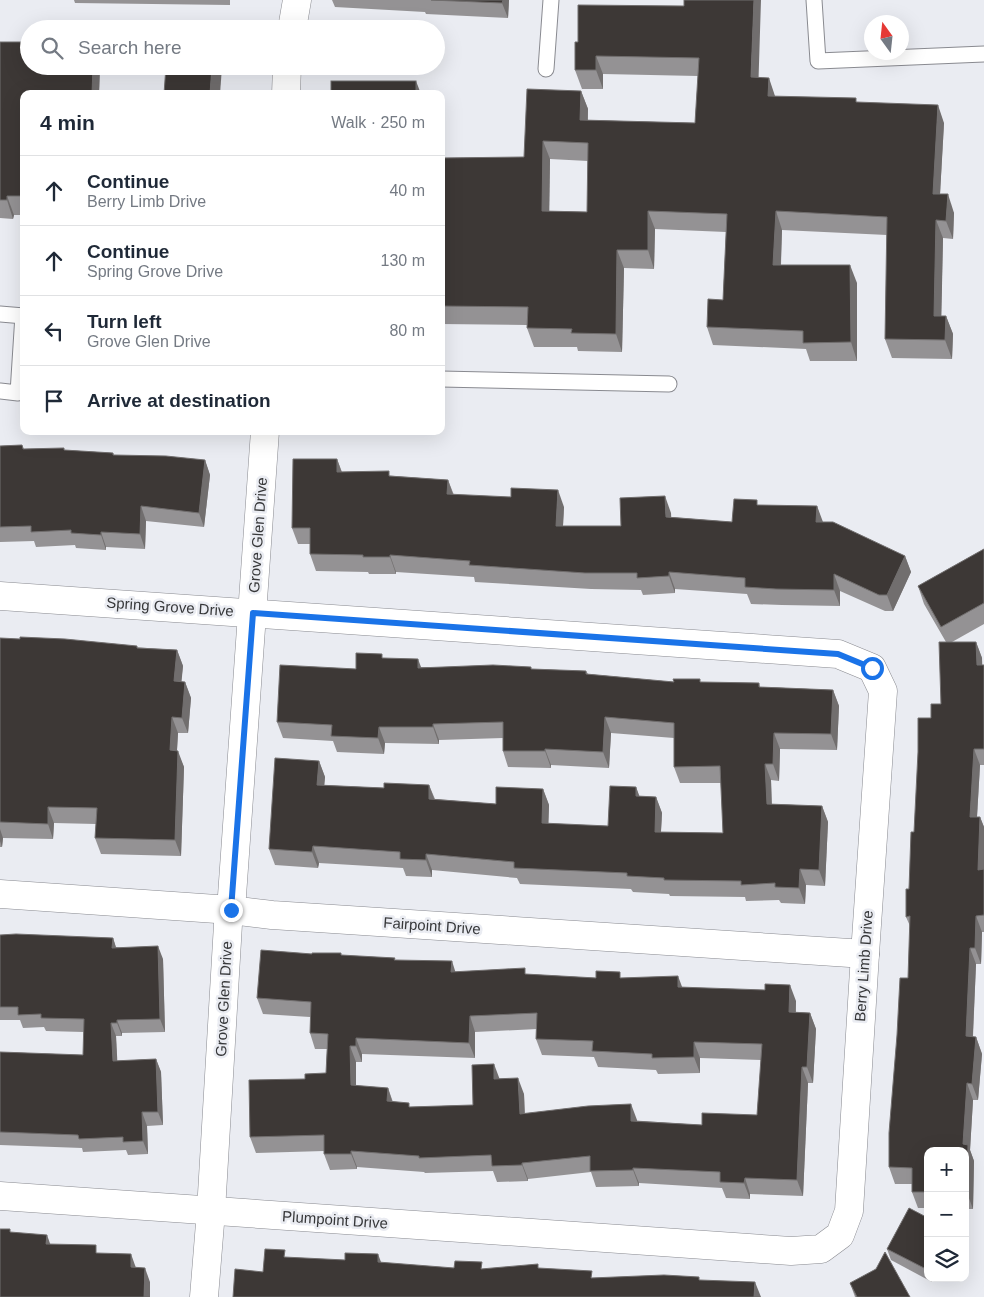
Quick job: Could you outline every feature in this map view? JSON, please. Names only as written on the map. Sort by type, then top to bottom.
[{"type":"street","points":[[294,20],[297,0]]},
{"type":"street","points":[[286,90],[287,75]]},
{"type":"street","name":"Grove Glen Drive","points":[[204,1297],[211,1212],[228,924],[231,910],[265,435]]},
{"type":"street","name":"Spring Grove Drive","points":[[0,596],[730,646]]},
{"type":"street","name":"Berry Limb Drive","points":[[670,1242],[791,1251],[821,1249],[840,1235],[849,1211],[864,954],[883,691],[872,668],[838,654],[730,646]]},
{"type":"street","name":"Fairpoint Drive","points":[[0,894],[231,910],[272,915],[864,954]]},
{"type":"street","name":"Plumpoint Drive","points":[[0,1196],[211,1212],[670,1242]]},
{"type":"lane","points":[[546,69],[551,0]]},
{"type":"lane","points":[[814,0],[818,61],[984,54]]},
{"type":"lane","points":[[0,314],[20,316]]},
{"type":"lane","points":[[0,392],[18,393],[20,367]]},
{"type":"lane","points":[[445,379],[669,384]]},
{"type":"building","points":[[431,0],[503,0],[502,3]]},
{"type":"building","points":[[684,0],[754,0],[751,77],[769,78],[768,96],[856,98],[856,102],[938,105],[933,194],[948,194],[946,221],[936,220],[934,316],[946,316],[945,340],[885,339],[887,217],[776,211],[773,265],[850,265],[851,342],[803,343],[803,331],[707,327],[708,299],[723,300],[727,214],[648,211],[648,250],[617,250],[616,334],[571,333],[572,329],[527,328],[528,307],[445,306],[445,158],[524,157],[527,89],[581,91],[580,120],[695,123],[699,58],[596,56],[596,70],[575,70],[575,42],[578,42],[578,5],[684,6]],"holes":[[[543,141],[588,143],[587,212],[542,211]]]},
{"type":"building","points":[[0,42],[20,42],[20,75],[93,75],[92,90],[20,90],[20,196],[7,196],[7,200],[0,200]]},
{"type":"building","points":[[165,75],[211,75],[210,90],[164,90]]},
{"type":"building","points":[[331,81],[416,81],[416,90],[331,90]]},
{"type":"building","points":[[22,445],[23,449],[64,448],[64,450],[113,453],[113,455],[166,456],[205,460],[199,513],[141,506],[140,534],[101,532],[101,535],[71,533],[71,530],[31,532],[31,526],[0,527],[0,446]]},
{"type":"building","points":[[293,459],[337,459],[337,472],[389,471],[389,476],[448,480],[447,494],[511,497],[511,488],[558,490],[556,526],[621,526],[620,498],[665,496],[666,517],[732,522],[734,499],[757,500],[757,505],[817,506],[816,522],[833,522],[905,556],[887,595],[879,595],[834,574],[834,590],[776,589],[745,587],[745,578],[669,572],[669,576],[637,578],[637,573],[585,573],[469,565],[470,561],[390,555],[390,557],[363,557],[363,555],[310,554],[310,528],[292,528]]},
{"type":"building","points":[[984,549],[984,603],[941,627],[918,586]]},
{"type":"building","points":[[20,637],[65,639],[137,646],[137,648],[177,650],[174,681],[185,682],[182,718],[172,717],[170,750],[178,751],[175,840],[95,838],[97,808],[48,807],[48,824],[0,822],[0,638],[20,639]]},
{"type":"building","points":[[939,642],[976,642],[977,665],[984,665],[984,749],[974,749],[970,817],[980,817],[978,870],[984,869],[984,915],[976,916],[975,948],[970,948],[966,1036],[976,1037],[972,1084],[967,1083],[963,1144],[968,1145],[968,1147],[924,1147],[924,1192],[912,1192],[912,1168],[889,1167],[889,1133],[900,978],[908,978],[910,916],[906,917],[906,889],[909,889],[911,832],[914,832],[918,718],[931,718],[931,704],[941,704]]},
{"type":"building","points":[[356,653],[382,654],[382,658],[418,659],[418,668],[493,665],[531,667],[531,669],[586,671],[586,674],[674,682],[673,679],[700,679],[700,682],[759,683],[759,687],[833,690],[831,734],[774,733],[773,764],[765,764],[767,804],[822,806],[819,870],[800,869],[799,888],[775,887],[775,883],[741,885],[741,881],[664,880],[664,878],[627,876],[627,873],[514,868],[514,862],[426,854],[426,860],[400,859],[400,852],[313,846],[312,852],[269,849],[275,758],[319,761],[317,785],[384,788],[384,783],[429,785],[429,799],[496,804],[496,787],[543,789],[542,823],[608,826],[610,786],[636,787],[636,796],[656,797],[655,832],[723,833],[720,766],[674,767],[674,723],[605,717],[603,752],[545,749],[545,751],[503,751],[503,722],[433,724],[433,727],[379,727],[378,738],[331,736],[332,725],[277,722],[280,665],[356,669]]},
{"type":"building","points":[[0,935],[113,938],[112,948],[158,946],[160,1019],[117,1020],[117,1023],[111,1023],[113,1061],[156,1059],[158,1112],[142,1112],[143,1141],[123,1142],[123,1137],[79,1139],[78,1135],[0,1132],[0,1052],[83,1055],[84,1019],[41,1018],[41,1014],[18,1015],[18,1007],[0,1007]]},
{"type":"building","points":[[261,950],[312,954],[341,953],[341,955],[395,958],[394,960],[452,961],[451,972],[525,968],[525,974],[596,978],[596,971],[620,972],[620,978],[678,976],[678,987],[765,990],[765,984],[790,985],[789,1012],[810,1013],[807,1067],[802,1067],[797,1180],[745,1178],[744,1183],[720,1182],[720,1172],[633,1168],[633,1170],[590,1171],[590,1156],[522,1163],[522,1165],[492,1166],[491,1155],[419,1158],[419,1156],[351,1151],[351,1154],[324,1154],[324,1135],[250,1137],[249,1080],[305,1079],[305,1074],[326,1073],[328,1034],[310,1033],[311,1002],[257,998]],"holes":[[[537,1013],[536,1039],[593,1041],[592,1051],[652,1054],[652,1058],[694,1057],[694,1042],[762,1044],[757,1115],[702,1113],[702,1125],[631,1121],[631,1104],[588,1106],[520,1114],[518,1078],[494,1079],[494,1064],[472,1065],[473,1105],[409,1107],[409,1103],[387,1101],[388,1088],[351,1085],[350,1046],[356,1046],[356,1038],[469,1043],[470,1016]]]},
{"type":"building","points":[[909,1208],[924,1216],[924,1268],[887,1249]]},
{"type":"building","points":[[0,1229],[10,1229],[10,1232],[47,1235],[46,1244],[96,1245],[96,1253],[131,1254],[131,1267],[145,1268],[144,1297],[0,1297]]},
{"type":"building","points":[[265,1249],[285,1250],[284,1257],[345,1260],[345,1253],[378,1254],[378,1262],[454,1268],[455,1261],[482,1262],[481,1269],[538,1264],[538,1268],[592,1271],[591,1278],[664,1275],[699,1277],[699,1280],[755,1282],[754,1297],[233,1297],[235,1269],[263,1272]]},
{"type":"building","points":[[885,1252],[910,1297],[857,1297],[850,1283],[876,1269]]},
{"type":"route","points":[[231,910],[253,613],[838,654],[872,668]]}]
